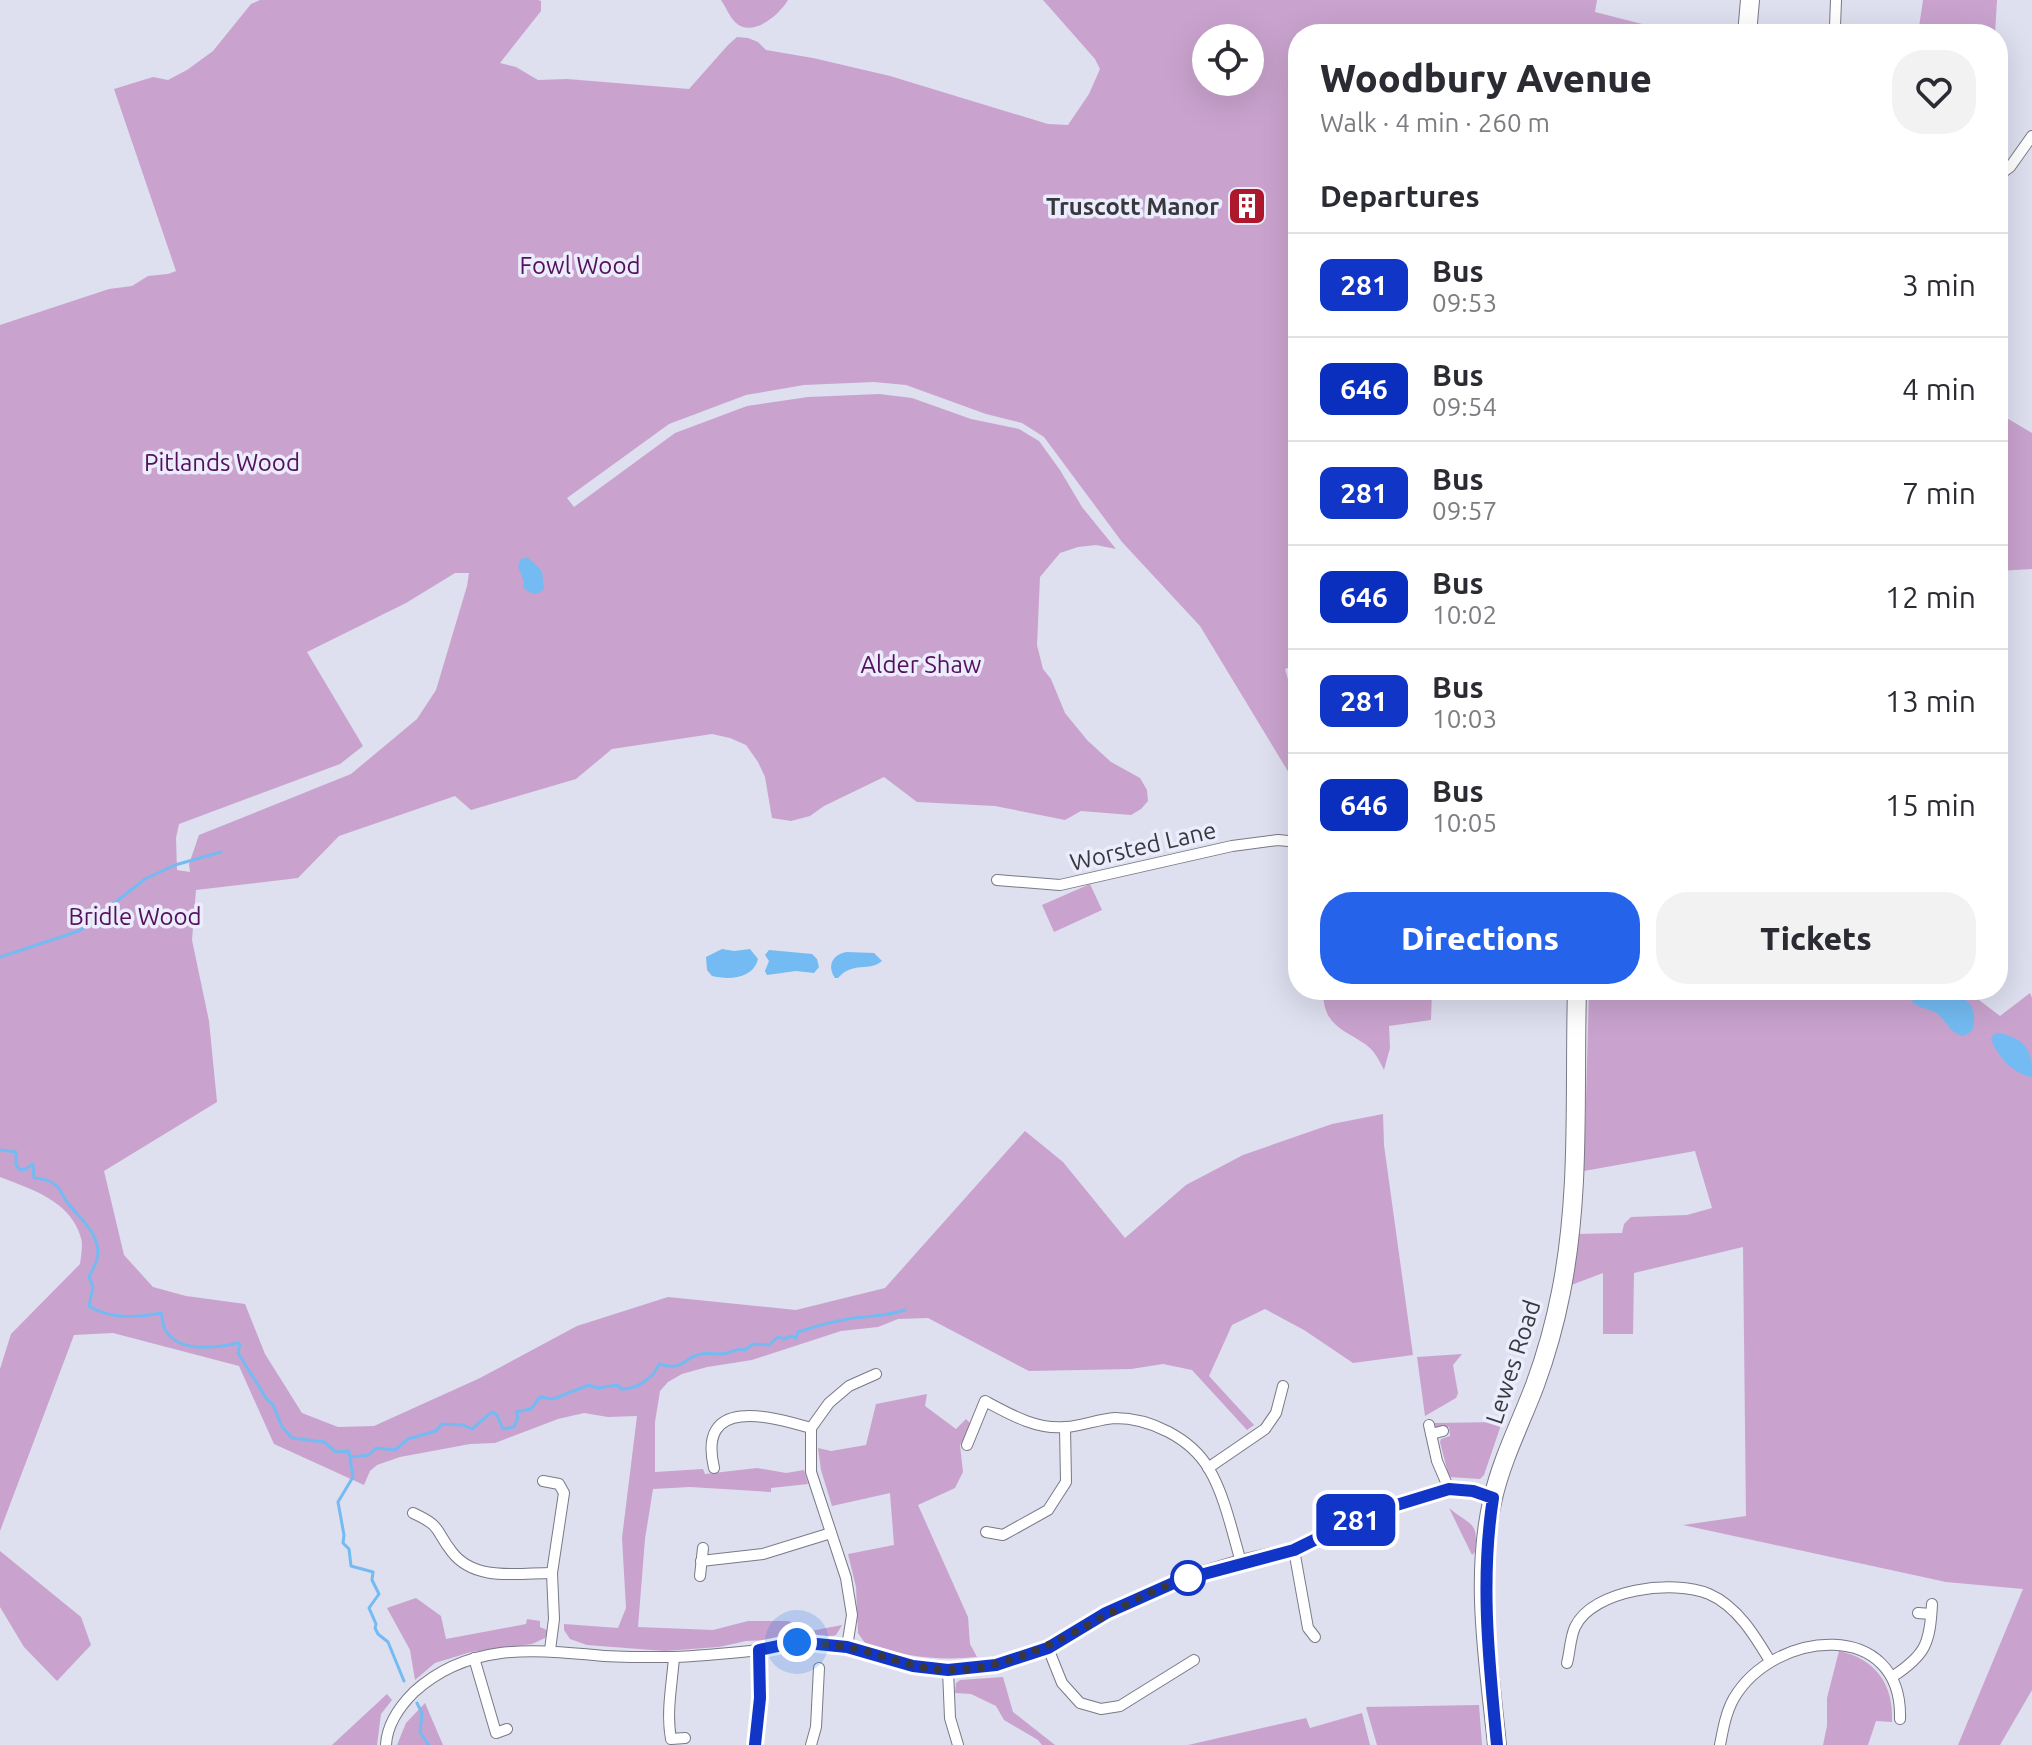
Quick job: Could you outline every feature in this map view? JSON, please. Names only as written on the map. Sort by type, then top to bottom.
[{"type":"highway","points":[[1748,24],[1750,0]]},
{"type":"highway","name":"Lewes Road","points":[[1497,1745],[1485,1604],[1487,1536],[1493,1498],[1546,1351],[1563,1278],[1575,1166],[1577,1000]]},
{"type":"street","points":[[1835,24],[1836,0]]},
{"type":"street","points":[[2008,168],[2032,136]]},
{"type":"street","name":"Worsted Lane","points":[[997,880],[1060,885],[1232,846],[1288,841]]},
{"type":"street","points":[[847,1647],[852,1615],[846,1578],[811,1472],[811,1428],[829,1403],[849,1386],[876,1374]]},
{"type":"street","points":[[1208,1468],[1265,1429],[1276,1413],[1283,1386]]},
{"type":"street","points":[[967,1445],[985,1401],[1014,1417],[1041,1426],[1065,1427],[1115,1418],[1152,1423],[1186,1443],[1208,1468],[1241,1562]]},
{"type":"street","points":[[714,1468],[711,1438],[724,1422],[749,1415],[769,1416],[811,1428]]},
{"type":"street","points":[[986,1532],[1003,1535],[1048,1510],[1066,1482],[1065,1427]]},
{"type":"street","points":[[1443,1431],[1430,1430],[1437,1461],[1449,1489]]},
{"type":"street","points":[[543,1481],[559,1484],[564,1493],[552,1573],[554,1619],[550,1650]]},
{"type":"street","points":[[386,1745],[390,1723],[408,1698],[435,1675],[474,1658],[508,1652],[550,1650],[596,1656],[674,1657],[759,1650],[797,1642],[847,1647],[913,1666],[948,1670],[996,1665],[1048,1648],[1106,1613],[1178,1581],[1294,1550],[1367,1514],[1449,1489],[1473,1491],[1493,1498]]},
{"type":"street","points":[[413,1513],[435,1523],[452,1552],[475,1571],[552,1573]]},
{"type":"street","points":[[701,1561],[763,1554],[831,1533]]},
{"type":"street","points":[[700,1576],[703,1548]]},
{"type":"street","points":[[1294,1550],[1308,1628],[1315,1637]]},
{"type":"street","points":[[1567,1663],[1575,1628],[1599,1603],[1657,1588],[1686,1587],[1711,1594],[1733,1611],[1770,1661]]},
{"type":"street","points":[[1892,1677],[1918,1658],[1926,1645],[1932,1609],[1918,1613]]},
{"type":"street","points":[[1720,1745],[1724,1724],[1736,1695],[1770,1661],[1811,1645],[1833,1643],[1866,1653],[1892,1677],[1898,1693],[1900,1719]]},
{"type":"street","points":[[1048,1648],[1062,1683],[1080,1703],[1101,1709],[1120,1706],[1194,1660]]},
{"type":"street","points":[[755,1745],[760,1698],[759,1650]]},
{"type":"street","points":[[674,1657],[669,1700],[670,1734],[671,1739],[685,1738]]},
{"type":"street","points":[[474,1658],[496,1733],[507,1729]]},
{"type":"street","points":[[811,1745],[816,1727],[819,1668]]},
{"type":"street","points":[[948,1670],[950,1718],[958,1745]]},
{"type":"green space","points":[[260,0],[538,0],[541,1],[541,11],[500,63],[516,67],[538,80],[567,79],[689,89],[737,37],[758,42],[766,50],[890,76],[1048,124],[1068,125],[1089,94],[1100,69],[1095,59],[1043,0],[1597,0],[1595,12],[1642,24],[1288,24],[1288,668],[1285,669],[1288,680],[1288,771],[1200,626],[1122,542],[1044,437],[1022,423],[986,414],[906,385],[874,382],[804,385],[746,395],[669,424],[567,498],[574,507],[675,433],[747,406],[808,397],[879,394],[912,398],[971,419],[1019,429],[1039,441],[1082,507],[1116,549],[1096,545],[1060,553],[1040,577],[1037,645],[1043,669],[1051,679],[1065,713],[1087,740],[1111,762],[1140,778],[1147,790],[1148,801],[1131,815],[1081,811],[1065,820],[995,806],[917,802],[884,777],[810,816],[791,821],[772,818],[765,777],[746,745],[712,734],[612,749],[576,779],[471,810],[455,796],[339,836],[298,878],[196,890],[192,940],[209,1021],[217,1102],[104,1171],[124,1255],[153,1287],[186,1296],[245,1304],[265,1354],[302,1413],[338,1427],[374,1426],[480,1378],[577,1326],[668,1297],[796,1310],[885,1288],[1025,1131],[1063,1162],[1125,1238],[1186,1185],[1243,1155],[1332,1124],[1383,1114],[1384,1145],[1413,1355],[1353,1363],[1304,1330],[1265,1309],[1232,1325],[1209,1376],[1254,1425],[1247,1430],[1192,1370],[1163,1364],[1131,1369],[1029,1371],[928,1318],[898,1319],[878,1327],[841,1331],[752,1360],[682,1374],[668,1382],[660,1391],[655,1422],[655,1472],[703,1469],[705,1474],[757,1468],[786,1473],[804,1470],[808,1484],[771,1488],[771,1492],[690,1487],[653,1489],[645,1539],[638,1627],[713,1630],[748,1621],[788,1621],[811,1631],[842,1625],[836,1635],[829,1637],[746,1641],[719,1647],[665,1651],[587,1645],[570,1639],[564,1624],[618,1628],[626,1608],[622,1538],[637,1416],[608,1417],[584,1413],[558,1419],[495,1443],[470,1444],[400,1457],[377,1465],[370,1471],[364,1485],[274,1444],[239,1366],[113,1333],[74,1335],[0,1531],[0,1369],[11,1334],[80,1264],[82,1244],[76,1225],[59,1206],[37,1192],[0,1177],[0,325],[109,289],[132,286],[148,276],[176,271],[114,89],[153,77],[168,80],[213,51],[251,4]],"holes":[[[455,573],[469,573],[436,690],[417,719],[351,774],[199,835],[189,864],[190,872],[177,870],[179,824],[340,764],[363,746],[307,652],[406,603]]]},
{"type":"green space","points":[[721,0],[788,0],[772,18],[749,28],[735,22]]},
{"type":"green space","points":[[1923,0],[1997,0],[1996,24],[1919,24]]},
{"type":"green space","points":[[2008,419],[2032,433],[2032,569],[2008,570]]},
{"type":"green space","points":[[1090,884],[1102,910],[1054,932],[1042,905]]},
{"type":"green space","points":[[2030,993],[2032,1690],[2000,1745],[1958,1745],[2023,1589],[1946,1582],[1683,1525],[1746,1516],[1743,1247],[1634,1273],[1633,1334],[1603,1334],[1603,1273],[1566,1287],[1576,1234],[1622,1233],[1624,1224],[1631,1217],[1687,1215],[1712,1208],[1695,1151],[1584,1171],[1589,1000],[1979,1000],[2000,1016]]},
{"type":"green space","points":[[1432,1000],[1431,1020],[1389,1026],[1390,1048],[1384,1070],[1368,1047],[1335,1024],[1324,1002]]},
{"type":"green space","points":[[1462,1354],[1453,1365],[1458,1393],[1456,1398],[1425,1416],[1417,1357]]},
{"type":"green space","points":[[927,1394],[925,1406],[956,1429],[966,1419],[973,1426],[960,1445],[963,1472],[955,1488],[918,1505],[968,1617],[970,1644],[977,1657],[922,1657],[867,1646],[858,1633],[856,1587],[848,1554],[894,1545],[890,1493],[832,1506],[821,1470],[818,1448],[831,1451],[866,1445],[876,1404]]},
{"type":"green space","points":[[1502,1422],[1484,1475],[1480,1479],[1449,1477],[1440,1442],[1450,1436],[1449,1427],[1435,1427],[1434,1423]]},
{"type":"green space","points":[[1449,1508],[1474,1529],[1476,1542],[1472,1555]]},
{"type":"green space","points":[[0,1551],[81,1617],[91,1645],[57,1681],[24,1647],[0,1607]]},
{"type":"green space","points":[[416,1598],[441,1616],[446,1639],[526,1624],[527,1619],[540,1621],[540,1627],[549,1631],[545,1638],[532,1644],[471,1652],[435,1663],[415,1680],[410,1650],[387,1608]]},
{"type":"green space","points":[[1839,1651],[1873,1667],[1890,1696],[1892,1722],[1876,1721],[1868,1745],[1823,1745],[1827,1698]]},
{"type":"green space","points":[[1003,1677],[1013,1712],[1055,1745],[1042,1745],[1004,1720],[996,1706],[971,1694],[955,1693],[956,1683],[960,1680]]},
{"type":"green space","points":[[387,1694],[392,1700],[381,1714],[377,1745],[332,1745]]},
{"type":"green space","points":[[425,1703],[443,1745],[397,1745],[406,1723]]},
{"type":"green space","points":[[1479,1705],[1482,1745],[1377,1745],[1366,1707]]},
{"type":"green space","points":[[1362,1713],[1370,1745],[1188,1745],[1306,1718],[1310,1728]]},
{"type":"water","points":[[527,557],[542,571],[544,589],[536,594],[523,588],[518,566],[521,559]]},
{"type":"water","points":[[722,949],[750,949],[758,959],[746,974],[733,978],[712,976],[707,970],[706,957]]},
{"type":"water","points":[[769,950],[812,954],[819,967],[814,973],[796,971],[767,975],[765,971],[769,961],[765,955]]},
{"type":"water","points":[[846,952],[874,953],[882,961],[849,970],[835,978],[832,962]]},
{"type":"water","points":[[1966,1000],[1974,1017],[1972,1031],[1964,1036],[1956,1033],[1936,1013],[1912,1002]]},
{"type":"water","points":[[1999,1033],[2016,1039],[2026,1047],[2031,1059],[2032,1077],[2013,1069],[1997,1052],[1991,1039]]},
{"type":"waterway","points":[[0,957],[79,931],[145,879],[175,865],[221,852]]},
{"type":"waterway","points":[[0,1150],[16,1152],[16,1165],[20,1170],[33,1164],[34,1178],[57,1186],[92,1232],[98,1254],[89,1277],[93,1287],[89,1306],[124,1316],[161,1313],[166,1331],[172,1338],[189,1346],[238,1343],[238,1353],[273,1405],[282,1427],[292,1438],[324,1442],[336,1452],[349,1451],[353,1477],[338,1502],[343,1543],[349,1549],[351,1566],[373,1572],[372,1580],[379,1594],[369,1608],[375,1628],[388,1642],[404,1681]]},
{"type":"waterway","points":[[352,1457],[369,1455],[376,1448],[395,1450],[408,1439],[436,1431],[442,1424],[463,1425],[472,1429],[492,1412],[497,1415],[503,1429],[514,1427],[518,1417],[516,1412],[531,1409],[540,1397],[553,1399],[589,1385],[597,1388],[618,1385],[621,1389],[633,1387],[649,1379],[659,1364],[679,1365],[701,1354],[745,1350],[753,1344],[769,1345],[778,1337],[796,1338],[798,1332],[826,1324],[905,1310]]},
{"type":"waterway","points":[[417,1703],[422,1713],[420,1732],[429,1745]]},
{"type":"bus line","name":"281","points":[[755,1745],[760,1698],[759,1650],[797,1642],[847,1647],[913,1666],[948,1670],[996,1665],[1048,1648],[1106,1613],[1178,1581],[1294,1550],[1367,1514],[1449,1489],[1473,1491],[1493,1498],[1487,1536],[1485,1604],[1497,1745]]},
{"type":"place","name":"Truscott Manor","points":[[1247,206]]},
{"type":"route","points":[[797,1642],[847,1647],[913,1666],[948,1670],[996,1665],[1048,1648],[1106,1613],[1188,1578]]},
{"type":"park label","name":"Fowl Wood","points":[[580,265]]},
{"type":"park label","name":"Pitlands Wood","points":[[222,462]]},
{"type":"park label","name":"Alder Shaw","points":[[921,664]]},
{"type":"park label","name":"Bridle Wood","points":[[135,916]]}]
